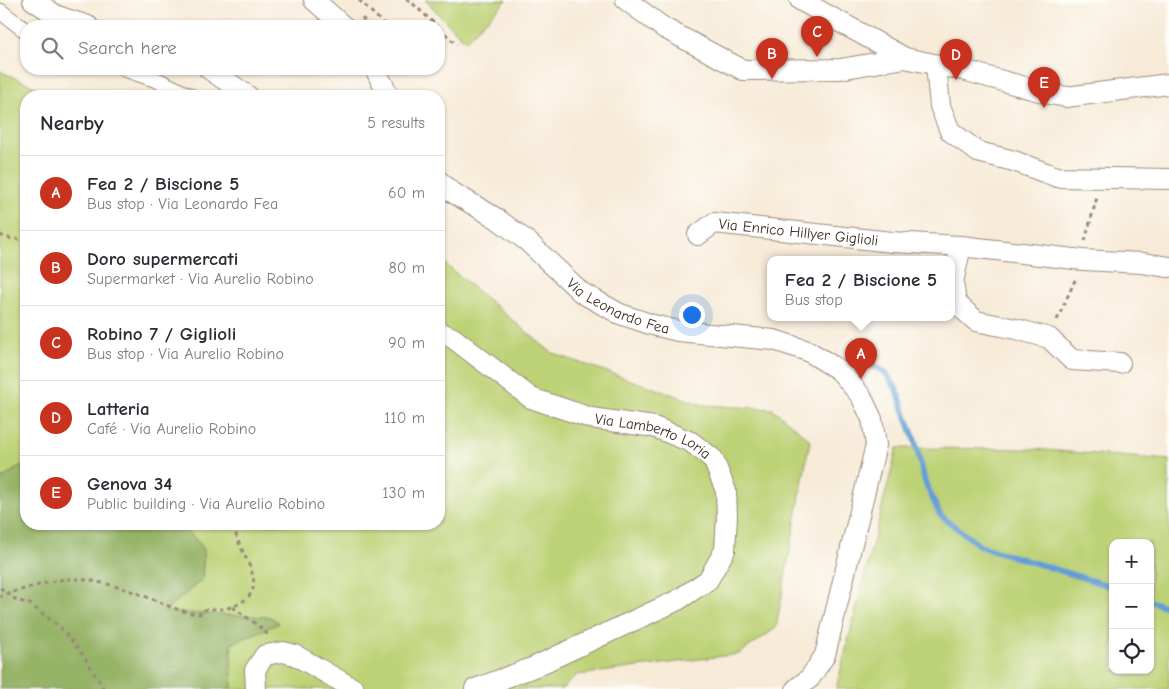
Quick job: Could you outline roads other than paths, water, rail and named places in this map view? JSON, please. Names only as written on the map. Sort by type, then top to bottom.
[{"type":"street","points":[[32,0],[57,16],[69,20]]},
{"type":"street","points":[[314,0],[337,20]]},
{"type":"street","points":[[626,0],[664,28],[743,70],[840,69],[905,58]]},
{"type":"street","points":[[800,0],[905,58],[963,70],[1050,94],[1066,97],[1169,84]]},
{"type":"street","points":[[0,12],[20,27]]},
{"type":"street","points":[[936,65],[940,106],[950,132],[978,152],[1014,160],[1057,177],[1169,179]]},
{"type":"street","points":[[142,75],[178,90]]},
{"type":"street","points":[[218,75],[239,90]]},
{"type":"street","points":[[378,75],[386,90]]},
{"type":"street","name":"Via Leonardo Fea","points":[[445,186],[496,218],[528,241],[582,293],[620,314],[678,331],[774,340],[808,351],[839,370],[861,396],[872,419],[876,445],[825,655],[810,678],[796,689]]},
{"type":"street","name":"Via Enrico Hillyer Giglioli","points":[[698,235],[714,223],[892,242],[961,246],[1084,260],[1142,263],[1169,267]]},
{"type":"street","points":[[955,273],[961,246]]},
{"type":"street","points":[[955,296],[956,303],[976,322],[1016,329],[1049,338],[1072,360],[1120,363]]},
{"type":"street","name":"Via Lamberto Loria","points":[[445,335],[453,338],[531,398],[592,418],[654,427],[691,442],[713,458],[726,491],[725,550],[708,580],[678,600],[534,667],[475,689]]},
{"type":"street","points":[[256,689],[255,670],[265,655],[283,652],[295,655],[354,689]]},
{"type":"waterway","points":[[852,357],[867,361],[885,372],[896,388],[915,441],[925,482],[940,515],[980,546],[1109,586]]},
{"type":"waterway","points":[[1154,602],[1169,608]]},
{"type":"place","name":"Robino 7 / Giglioli","points":[[817,57]]},
{"type":"place","name":"Doro supermercati","points":[[772,79]]},
{"type":"place","name":"Latteria","points":[[956,80]]},
{"type":"place","name":"Genova 34","points":[[1044,108]]},
{"type":"place","name":"Fea 2 / Biscione 5","points":[[861,379]]}]
